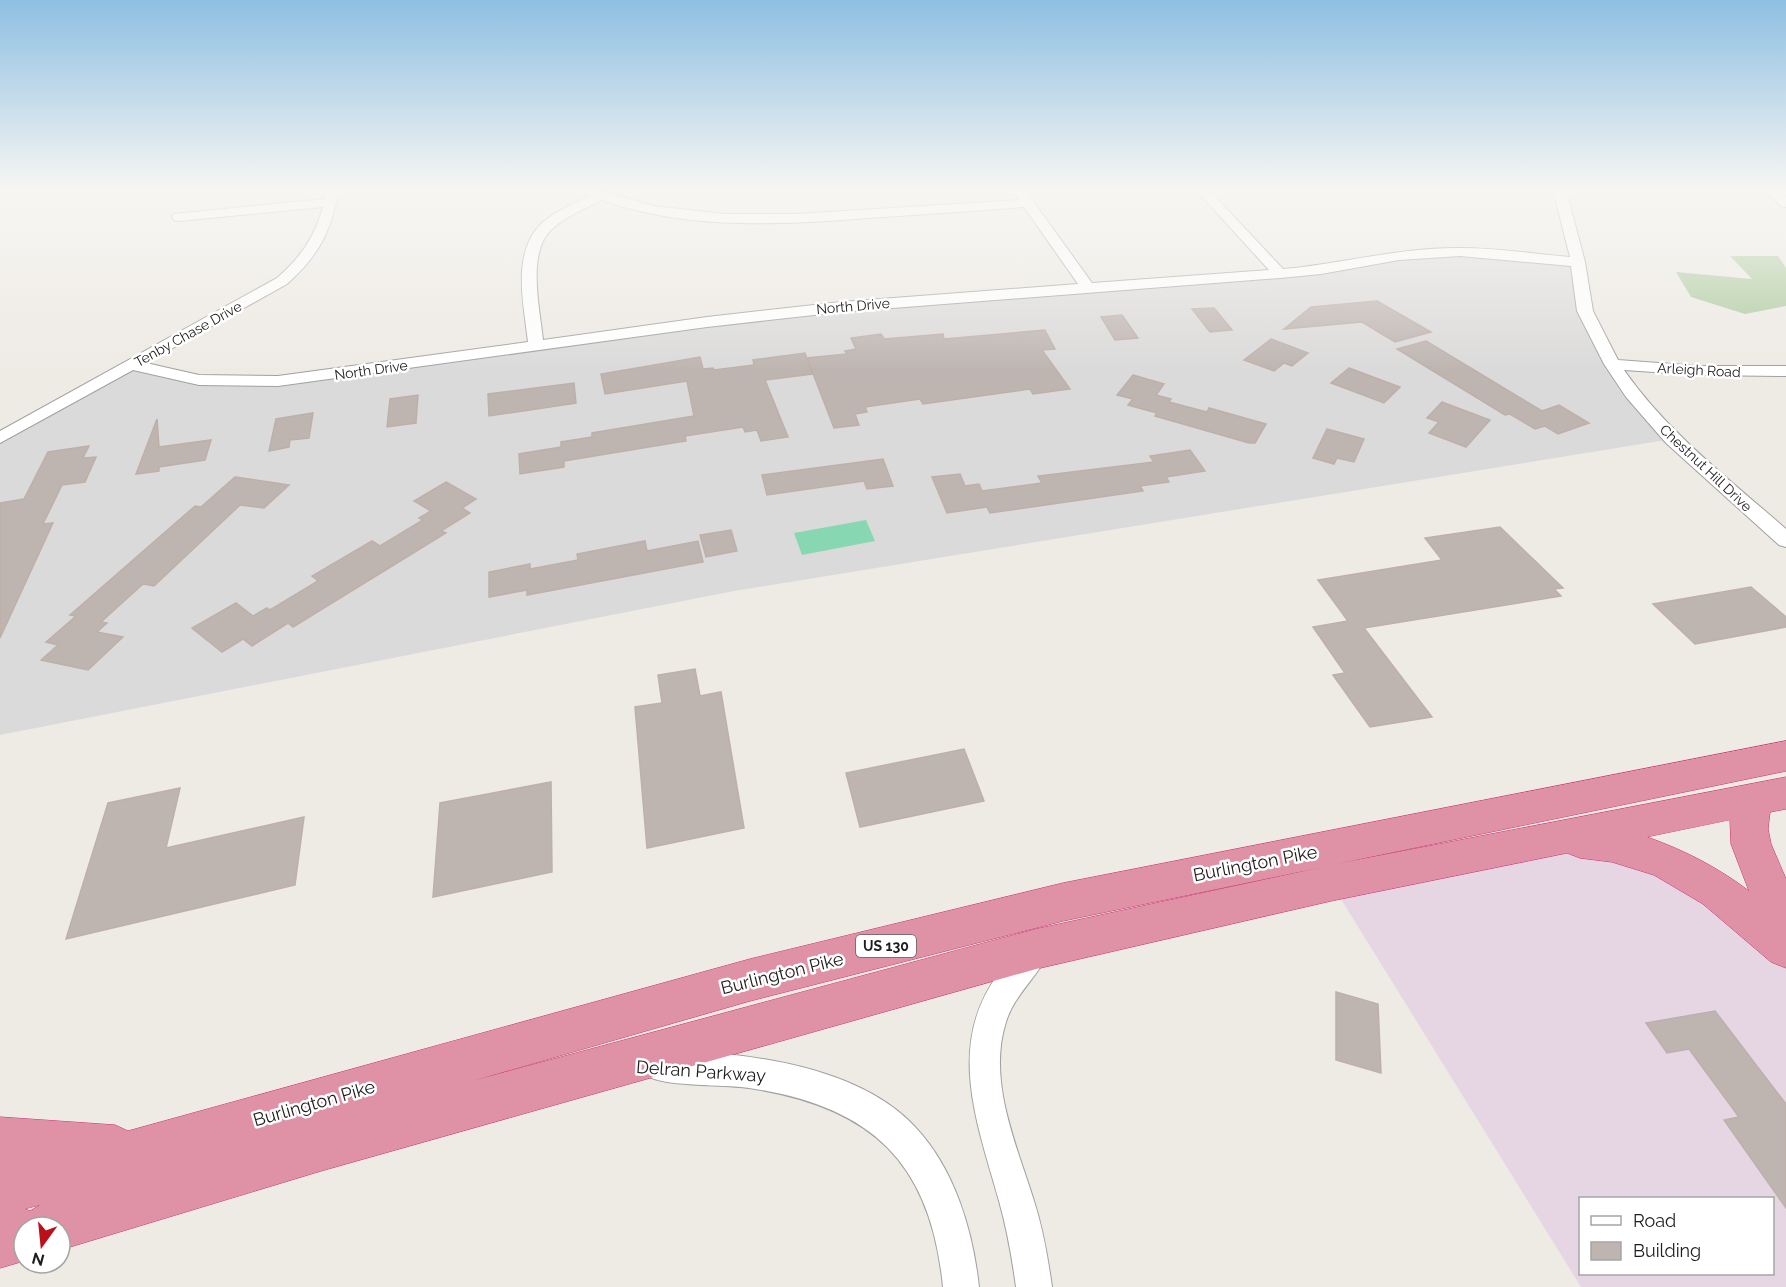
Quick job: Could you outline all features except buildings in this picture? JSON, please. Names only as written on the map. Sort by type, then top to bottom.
[{"type":"highway","name":"Burlington Pike","points":[[0,1191],[750,980],[1063,902],[1786,756]]},
{"type":"highway","points":[[72,1220],[321,1146],[1036,949],[1331,883],[1770,796]]},
{"type":"highway","points":[[1770,796],[1748,812],[1750,837],[1766,883],[1786,914]]},
{"type":"highway","points":[[1543,840],[1598,842],[1617,846],[1642,853],[1692,873],[1727,896],[1786,948]]},
{"type":"highway","points":[[0,1142],[138,1152]]},
{"type":"street","name":"Tenby Chase Drive","points":[[0,438],[282,281],[313,250]]},
{"type":"street","points":[[534,250],[529,262],[536,345]]},
{"type":"street","points":[[1060,250],[1088,288]]},
{"type":"street","points":[[1258,250],[1280,274]]},
{"type":"street","name":"Chestnut Hill Drive","points":[[1575,250],[1585,311],[1612,364],[1632,393],[1672,439],[1786,540]]},
{"type":"street","name":"North Drive","points":[[131,365],[199,380],[279,381],[536,345],[829,308],[1280,274],[1364,264],[1399,256],[1460,252],[1578,262]]},
{"type":"street","name":"Arleigh Road","points":[[1612,364],[1729,373],[1786,371]]},
{"type":"street","points":[[0,419],[21,426]]},
{"type":"street","points":[[1035,1287],[1029,1249],[1017,1202],[992,1123],[985,1091],[984,1065],[992,1017],[999,1000],[1009,982],[1036,949]]},
{"type":"street","name":"Delran Parkway","points":[[608,1066],[674,1066],[774,1075],[812,1086],[851,1102],[888,1124],[920,1159],[944,1205],[960,1261],[961,1287]]},
{"type":"shaded area","points":[[1460,252],[1578,262],[1585,311],[1612,364],[1672,439],[734,591],[0,735],[0,438],[131,365],[171,375],[251,382],[707,322],[1140,286]]},
{"type":"shaded area","points":[[1597,842],[1786,948],[1786,1287],[1581,1287],[1331,883]]},
{"type":"green space","points":[[1730,256],[1778,256],[1786,268],[1786,306],[1745,314],[1691,297],[1676,272],[1752,279]]},
{"type":"green space","points":[[866,520],[875,541],[802,555],[794,533]]}]
